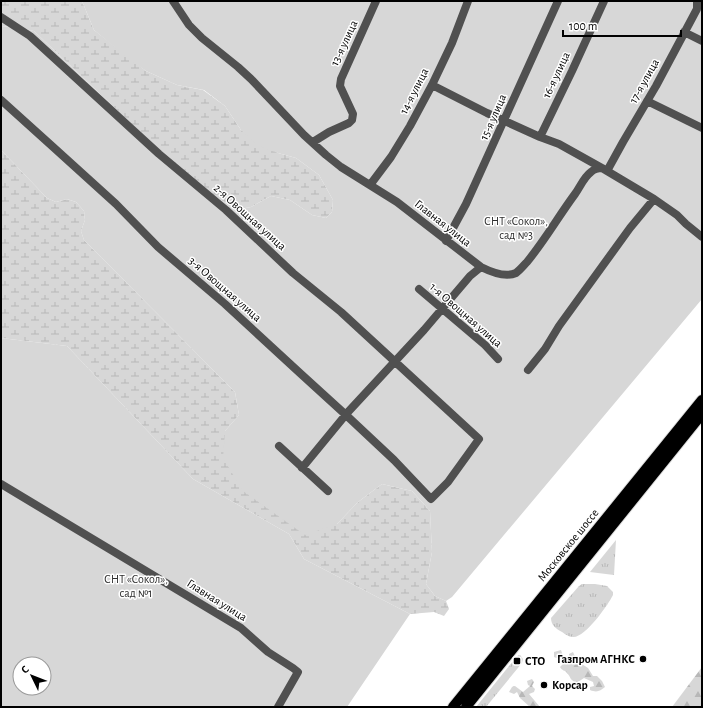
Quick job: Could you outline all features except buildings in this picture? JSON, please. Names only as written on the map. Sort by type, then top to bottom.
[{"type":"main road","name":"Московское шоссе","points":[[454,707],[702,400]]},
{"type":"main road","name":"Московское шоссе","points":[[466,707],[702,414]]},
{"type":"street","name":"13-я улица","points":[[312,142],[352,120],[353,114],[340,86],[341,79],[376,1]]},
{"type":"street","name":"14-я улица","points":[[370,185],[391,157],[432,85],[452,43],[468,1]]},
{"type":"street","name":"15-я улица","points":[[446,241],[466,204],[558,1]]},
{"type":"street","name":"16-я улица","points":[[540,137],[604,1]]},
{"type":"street","name":"Главная улица","points":[[175,2],[190,25],[202,38],[251,79],[304,135],[326,155],[341,167],[397,202],[481,267],[490,271],[503,275],[516,273],[550,232],[565,207],[591,172],[597,168],[605,169]]},
{"type":"street","name":"17-я улица","points":[[605,169],[623,142],[656,86],[699,4]]},
{"type":"street","name":"2-я Овощная улица","points":[[1,17],[30,36],[159,154],[226,210],[293,273],[341,312],[479,439],[448,482],[431,499]]},
{"type":"street","points":[[684,32],[702,41]]},
{"type":"street","points":[[432,85],[540,137],[559,144],[605,169],[677,215],[701,237]]},
{"type":"street","name":"3-я Овощная улица","points":[[1,100],[116,204],[158,247],[224,304],[346,415],[394,460],[431,499]]},
{"type":"street","points":[[647,101],[702,128]]},
{"type":"street","points":[[528,370],[545,349],[559,326],[630,228],[654,199]]},
{"type":"street","points":[[302,468],[346,415],[424,330],[470,276],[481,267]]},
{"type":"street","name":"1-я Овощная улица","points":[[419,289],[498,359]]},
{"type":"street","points":[[279,446],[328,491]]},
{"type":"street","name":"Главная улица","points":[[1,484],[241,628],[268,652],[298,672],[278,707]]},
{"type":"green space","points":[[1,1],[82,1],[94,30],[146,71],[177,85],[203,90],[225,106],[241,130],[278,153],[296,158],[319,175],[333,200],[332,212],[326,218],[312,215],[290,200],[271,196],[251,207],[239,209],[202,191],[34,31],[1,26]]},
{"type":"green space","name":"СНТ «Сокол», сад №3","points":[[82,1],[702,1],[702,299],[452,597],[446,601],[435,596],[426,584],[432,552],[430,511],[412,491],[382,484],[358,502],[337,524],[305,535],[243,491],[223,458],[225,431],[239,415],[235,392],[84,240],[81,231],[85,220],[84,211],[76,202],[67,199],[56,202],[47,198],[1,150],[1,26],[34,31],[202,191],[239,209],[251,207],[271,196],[290,200],[312,215],[326,218],[332,212],[333,200],[319,175],[296,158],[259,146],[241,130],[225,106],[204,90],[177,85],[146,71],[129,59],[94,30]]},
{"type":"green space","points":[[1,150],[47,198],[56,202],[67,199],[76,202],[84,211],[85,220],[81,231],[84,240],[235,392],[239,415],[225,431],[337,524],[358,502],[382,484],[412,491],[430,511],[432,552],[426,584],[435,596],[446,601],[449,609],[444,616],[434,612],[410,614],[304,559],[289,534],[193,479],[67,346],[1,338]]},
{"type":"green space","name":"СНТ «Сокол», сад №1","points":[[1,338],[67,346],[193,479],[289,534],[304,559],[410,614],[347,707],[1,707]]},
{"type":"green space","points":[[616,540],[614,575],[590,572]]},
{"type":"green space","points":[[582,584],[607,586],[613,592],[613,595],[590,627],[578,636],[572,637],[556,628],[552,623],[551,618]]},
{"type":"green space","points":[[561,650],[563,656],[569,660],[569,654],[573,652],[577,661],[588,668],[593,676],[597,676],[605,687],[597,691],[590,690],[590,687],[594,686],[593,682],[584,678],[576,683],[572,680],[560,667],[564,661],[554,657],[554,652]]},
{"type":"green space","points":[[520,655],[523,659],[522,663],[486,707],[476,707],[517,656]]},
{"type":"green space","points":[[702,667],[702,707],[672,707]]},
{"type":"green space","points":[[532,679],[534,682],[532,686],[535,689],[534,692],[529,694],[540,707],[530,707],[520,698],[517,692],[514,694],[509,692],[512,687],[515,686],[523,692],[530,686],[528,685],[527,681]]},
{"type":"place","name":"Газпром АГНКС","points":[[643,659]]},
{"type":"place","name":"СТО","points":[[517,661]]},
{"type":"place","name":"Корсар","points":[[544,685]]}]
